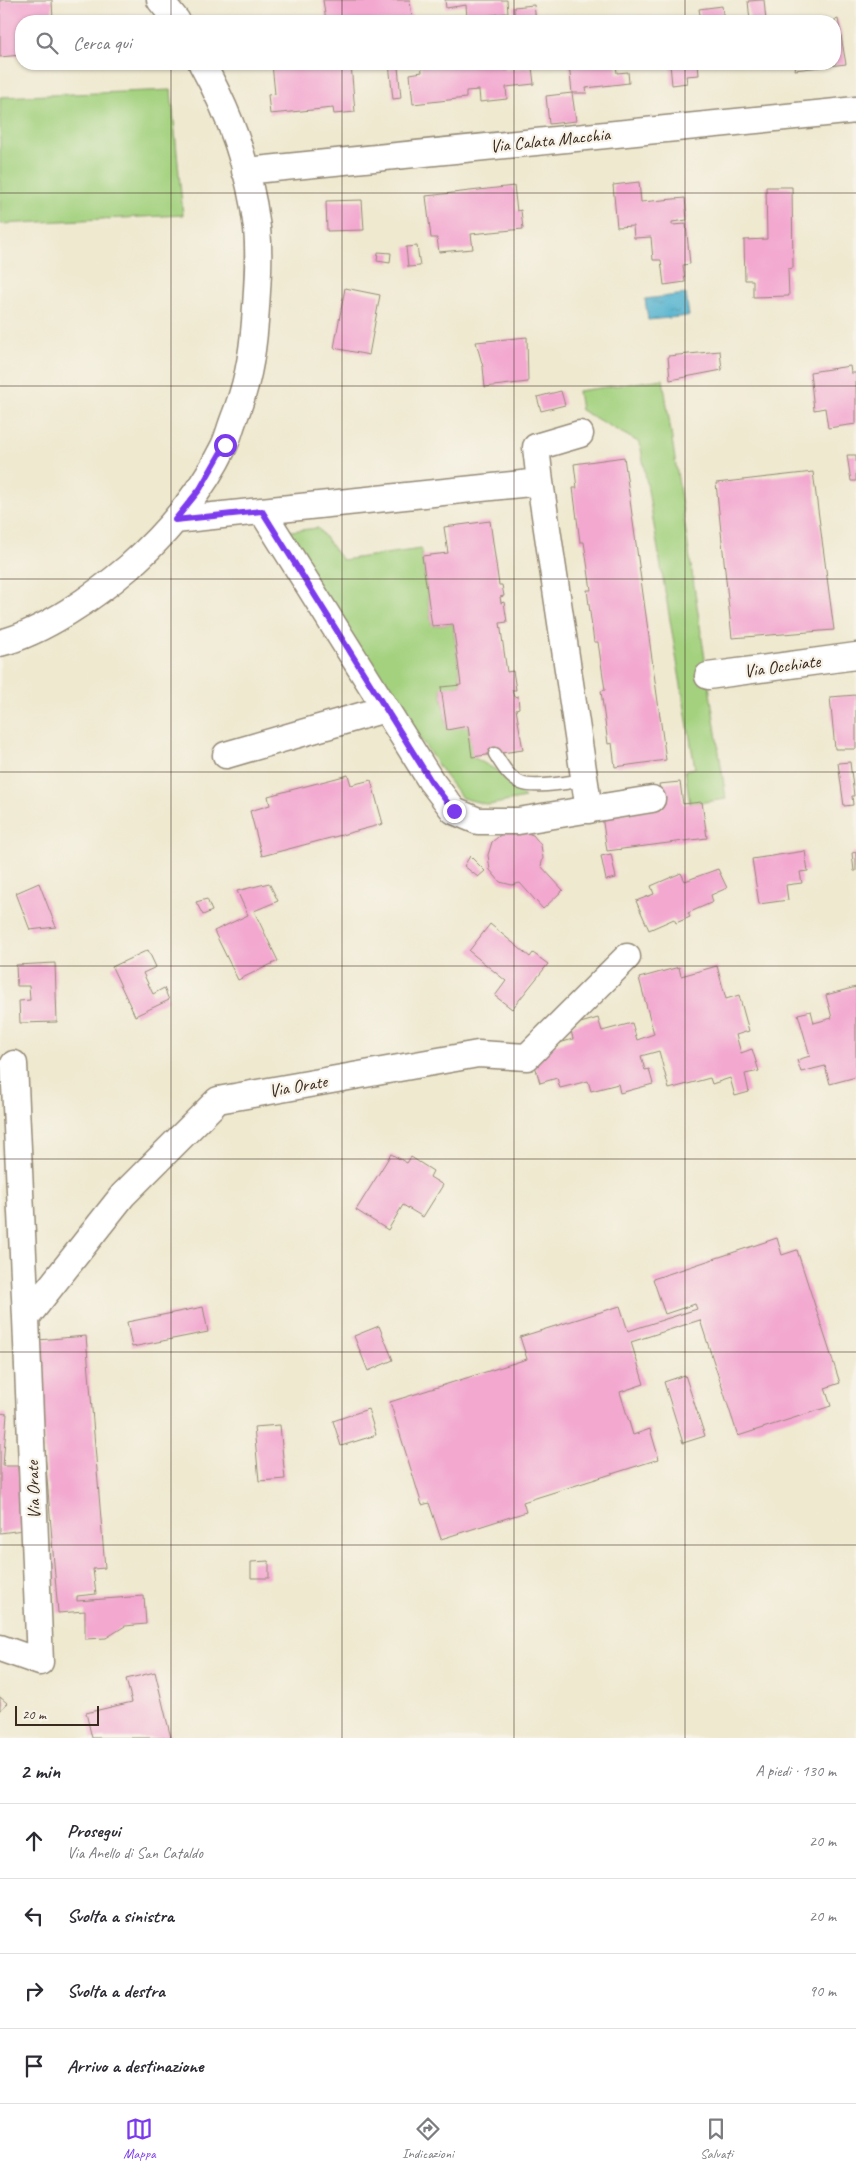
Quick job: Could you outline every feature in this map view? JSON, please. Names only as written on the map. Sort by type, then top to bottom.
[{"type":"street","points":[[160,0],[172,15]]},
{"type":"street","points":[[0,643],[12,640],[61,616],[85,601],[116,578],[152,546],[200,489],[225,445],[243,397],[249,373],[256,305],[257,229],[252,197],[234,134],[205,70]]},
{"type":"street","name":"Via Calata Macchia","points":[[245,171],[856,110]]},
{"type":"street","points":[[580,434],[536,447],[589,810]]},
{"type":"street","points":[[175,520],[540,482]]},
{"type":"street","points":[[262,511],[431,781],[454,811],[478,821],[518,821],[652,799]]},
{"type":"street","name":"Via Occhiate","points":[[708,676],[856,656]]},
{"type":"street","points":[[226,755],[385,709]]},
{"type":"street","name":"Via Orate","points":[[26,1318],[123,1195],[218,1100],[478,1054],[527,1057],[627,957]]},
{"type":"street","name":"Via Orate","points":[[0,1648],[40,1662],[14,1064]]},
{"type":"lane","points":[[495,754],[508,774],[522,784],[550,785],[585,780]]},
{"type":"green space","points":[[171,90],[183,215],[0,224],[0,97]]},
{"type":"green space","points":[[663,379],[726,799],[690,804],[685,770],[695,768],[640,443],[581,410],[578,391]]},
{"type":"green space","points":[[318,528],[342,560],[421,549],[432,626],[453,624],[461,685],[441,688],[447,729],[468,726],[473,757],[496,770],[525,798],[489,805],[462,798],[282,532]]},
{"type":"water","points":[[686,294],[689,316],[648,320],[645,299]]},
{"type":"building","points":[[0,0],[52,0],[53,15],[15,15],[15,56],[0,57]]},
{"type":"building","points":[[323,0],[410,0],[412,15],[325,15]]},
{"type":"building","points":[[445,0],[507,0],[508,13],[467,15],[466,5],[446,8]]},
{"type":"building","points":[[764,0],[765,15],[749,15],[748,1]]},
{"type":"building","points":[[534,5],[535,15],[515,15],[514,7]]},
{"type":"building","points":[[722,6],[723,15],[700,15],[699,9]]},
{"type":"building","points":[[841,36],[846,64],[841,65]]},
{"type":"building","points":[[273,70],[352,70],[355,112],[334,114],[333,108],[270,114],[268,95],[275,94]]},
{"type":"building","points":[[390,70],[398,70],[401,98],[393,99]]},
{"type":"building","points":[[422,70],[532,70],[534,84],[506,87],[507,99],[480,102],[479,90],[466,91],[466,98],[413,104],[410,74],[422,72]]},
{"type":"building","points":[[570,70],[617,70],[617,73],[628,72],[629,83],[586,88],[587,93],[572,93]]},
{"type":"building","points":[[671,70],[699,70],[699,75],[686,76],[687,83],[672,85]]},
{"type":"building","points":[[572,93],[576,121],[549,124],[546,96]]},
{"type":"building","points":[[639,182],[641,202],[685,198],[687,220],[672,222],[672,225],[686,224],[690,264],[683,265],[685,282],[664,285],[661,260],[653,260],[651,237],[634,238],[633,226],[617,227],[613,185]]},
{"type":"building","points":[[514,186],[517,211],[521,210],[523,229],[471,234],[473,249],[439,252],[437,238],[431,238],[426,196]]},
{"type":"building","points":[[766,187],[792,187],[793,268],[788,269],[789,296],[753,297],[753,280],[745,280],[744,240],[767,239]]},
{"type":"building","points":[[362,200],[364,230],[327,231],[326,201]]},
{"type":"building","points":[[417,246],[420,266],[408,267],[406,247]]},
{"type":"building","points":[[378,252],[391,253],[390,263],[377,261]]},
{"type":"building","points":[[345,288],[380,295],[369,355],[334,348]]},
{"type":"building","points":[[527,337],[528,382],[485,387],[483,367],[476,342]]},
{"type":"building","points":[[720,351],[722,370],[670,380],[668,356]]},
{"type":"building","points":[[850,366],[851,373],[856,373],[856,424],[828,428],[825,408],[814,410],[810,372]]},
{"type":"building","points":[[561,391],[565,405],[541,411],[537,397]]},
{"type":"building","points":[[847,455],[856,455],[856,481],[851,481]]},
{"type":"building","points":[[624,457],[666,760],[615,767],[612,743],[608,744],[601,691],[605,690],[598,642],[594,642],[587,590],[591,590],[584,542],[580,542],[573,488],[577,488],[574,464]]},
{"type":"building","points":[[813,472],[834,630],[732,638],[716,483]]},
{"type":"building","points":[[490,521],[499,585],[502,585],[504,596],[500,597],[501,603],[504,602],[507,622],[500,623],[507,672],[513,671],[516,690],[512,690],[514,697],[518,696],[519,708],[516,709],[523,750],[472,757],[468,726],[447,730],[441,687],[461,685],[453,624],[432,626],[422,556],[448,553],[444,527]]},
{"type":"building","points":[[856,695],[856,749],[835,749],[830,697]]},
{"type":"building","points":[[850,762],[854,796],[852,796],[853,805],[844,806],[838,763]]},
{"type":"building","points":[[348,775],[351,785],[371,780],[383,824],[262,856],[250,811],[270,805],[268,796]]},
{"type":"building","points":[[680,782],[683,804],[702,802],[707,838],[607,851],[602,816],[663,808],[659,784]]},
{"type":"building","points":[[518,830],[533,835],[541,845],[543,858],[541,866],[563,890],[543,909],[520,883],[512,885],[500,882],[490,870],[488,855],[492,842],[504,832]]},
{"type":"building","points":[[805,851],[808,871],[800,872],[802,883],[786,885],[788,900],[759,904],[752,859]]},
{"type":"building","points":[[856,852],[856,871],[854,871],[852,853]]},
{"type":"building","points":[[611,854],[616,878],[606,880],[601,856]]},
{"type":"building","points":[[470,856],[485,871],[478,877],[464,866]]},
{"type":"building","points":[[718,869],[727,888],[711,895],[713,902],[688,913],[690,917],[676,923],[674,919],[649,930],[636,901],[654,894],[651,886],[681,873],[685,881]]},
{"type":"building","points":[[39,883],[56,927],[30,930],[16,893]]},
{"type":"building","points":[[269,883],[278,901],[254,911],[278,961],[238,980],[214,931],[248,915],[237,891]]},
{"type":"building","points":[[207,899],[212,911],[203,915],[196,902]]},
{"type":"building","points":[[490,924],[530,957],[533,953],[548,964],[512,1009],[495,996],[506,981],[469,951]]},
{"type":"building","points":[[148,950],[156,967],[143,973],[153,994],[164,988],[169,1000],[135,1016],[112,967]]},
{"type":"building","points":[[55,963],[57,1022],[20,1023],[19,1001],[30,1000],[29,986],[17,986],[16,965]]},
{"type":"building","points":[[717,966],[726,999],[739,995],[749,1031],[736,1035],[741,1053],[752,1049],[759,1071],[745,1074],[749,1092],[735,1096],[730,1078],[712,1084],[710,1078],[669,1089],[659,1051],[641,1056],[645,1070],[649,1069],[653,1084],[620,1093],[618,1084],[591,1091],[588,1081],[560,1088],[557,1078],[540,1083],[532,1055],[549,1046],[573,1039],[570,1026],[598,1018],[602,1031],[632,1023],[637,1040],[654,1034],[639,978],[679,967],[681,976]]},
{"type":"building","points":[[856,987],[856,1077],[830,1084],[825,1066],[801,1072],[797,1060],[810,1056],[798,1014],[811,1011],[814,1023],[832,1018],[826,995]]},
{"type":"building","points":[[391,1154],[407,1163],[411,1157],[433,1171],[430,1177],[443,1185],[423,1217],[403,1205],[388,1230],[356,1210]]},
{"type":"building","points":[[777,1238],[782,1255],[797,1250],[840,1383],[825,1388],[831,1406],[738,1436],[700,1320],[631,1342],[644,1384],[620,1392],[633,1435],[650,1429],[659,1459],[523,1502],[526,1512],[441,1539],[429,1503],[422,1505],[390,1402],[527,1359],[520,1337],[620,1306],[628,1331],[697,1309],[695,1304],[665,1314],[653,1279]]},
{"type":"building","points":[[203,1307],[208,1332],[132,1347],[127,1322]]},
{"type":"building","points":[[379,1326],[393,1360],[368,1371],[354,1336]]},
{"type":"building","points":[[86,1336],[105,1568],[93,1569],[96,1594],[77,1596],[77,1601],[144,1596],[146,1624],[125,1626],[106,1638],[85,1639],[85,1611],[58,1613],[37,1355],[38,1340]]},
{"type":"building","points":[[685,1375],[705,1436],[683,1443],[664,1382]]},
{"type":"building","points":[[368,1409],[376,1435],[341,1446],[333,1421]]},
{"type":"building","points":[[0,1413],[7,1414],[3,1466],[18,1466],[23,1530],[0,1533]]},
{"type":"building","points":[[280,1425],[285,1479],[259,1481],[254,1427]]},
{"type":"building","points":[[269,1561],[269,1578],[251,1578],[251,1562]]},
{"type":"building","points":[[155,1672],[171,1738],[92,1738],[86,1713],[132,1702],[126,1679]]},
{"type":"building","points":[[0,1697],[7,1703],[0,1711]]},
{"type":"route","points":[[225,445],[200,489],[175,520],[262,511],[431,781],[454,811]]}]
